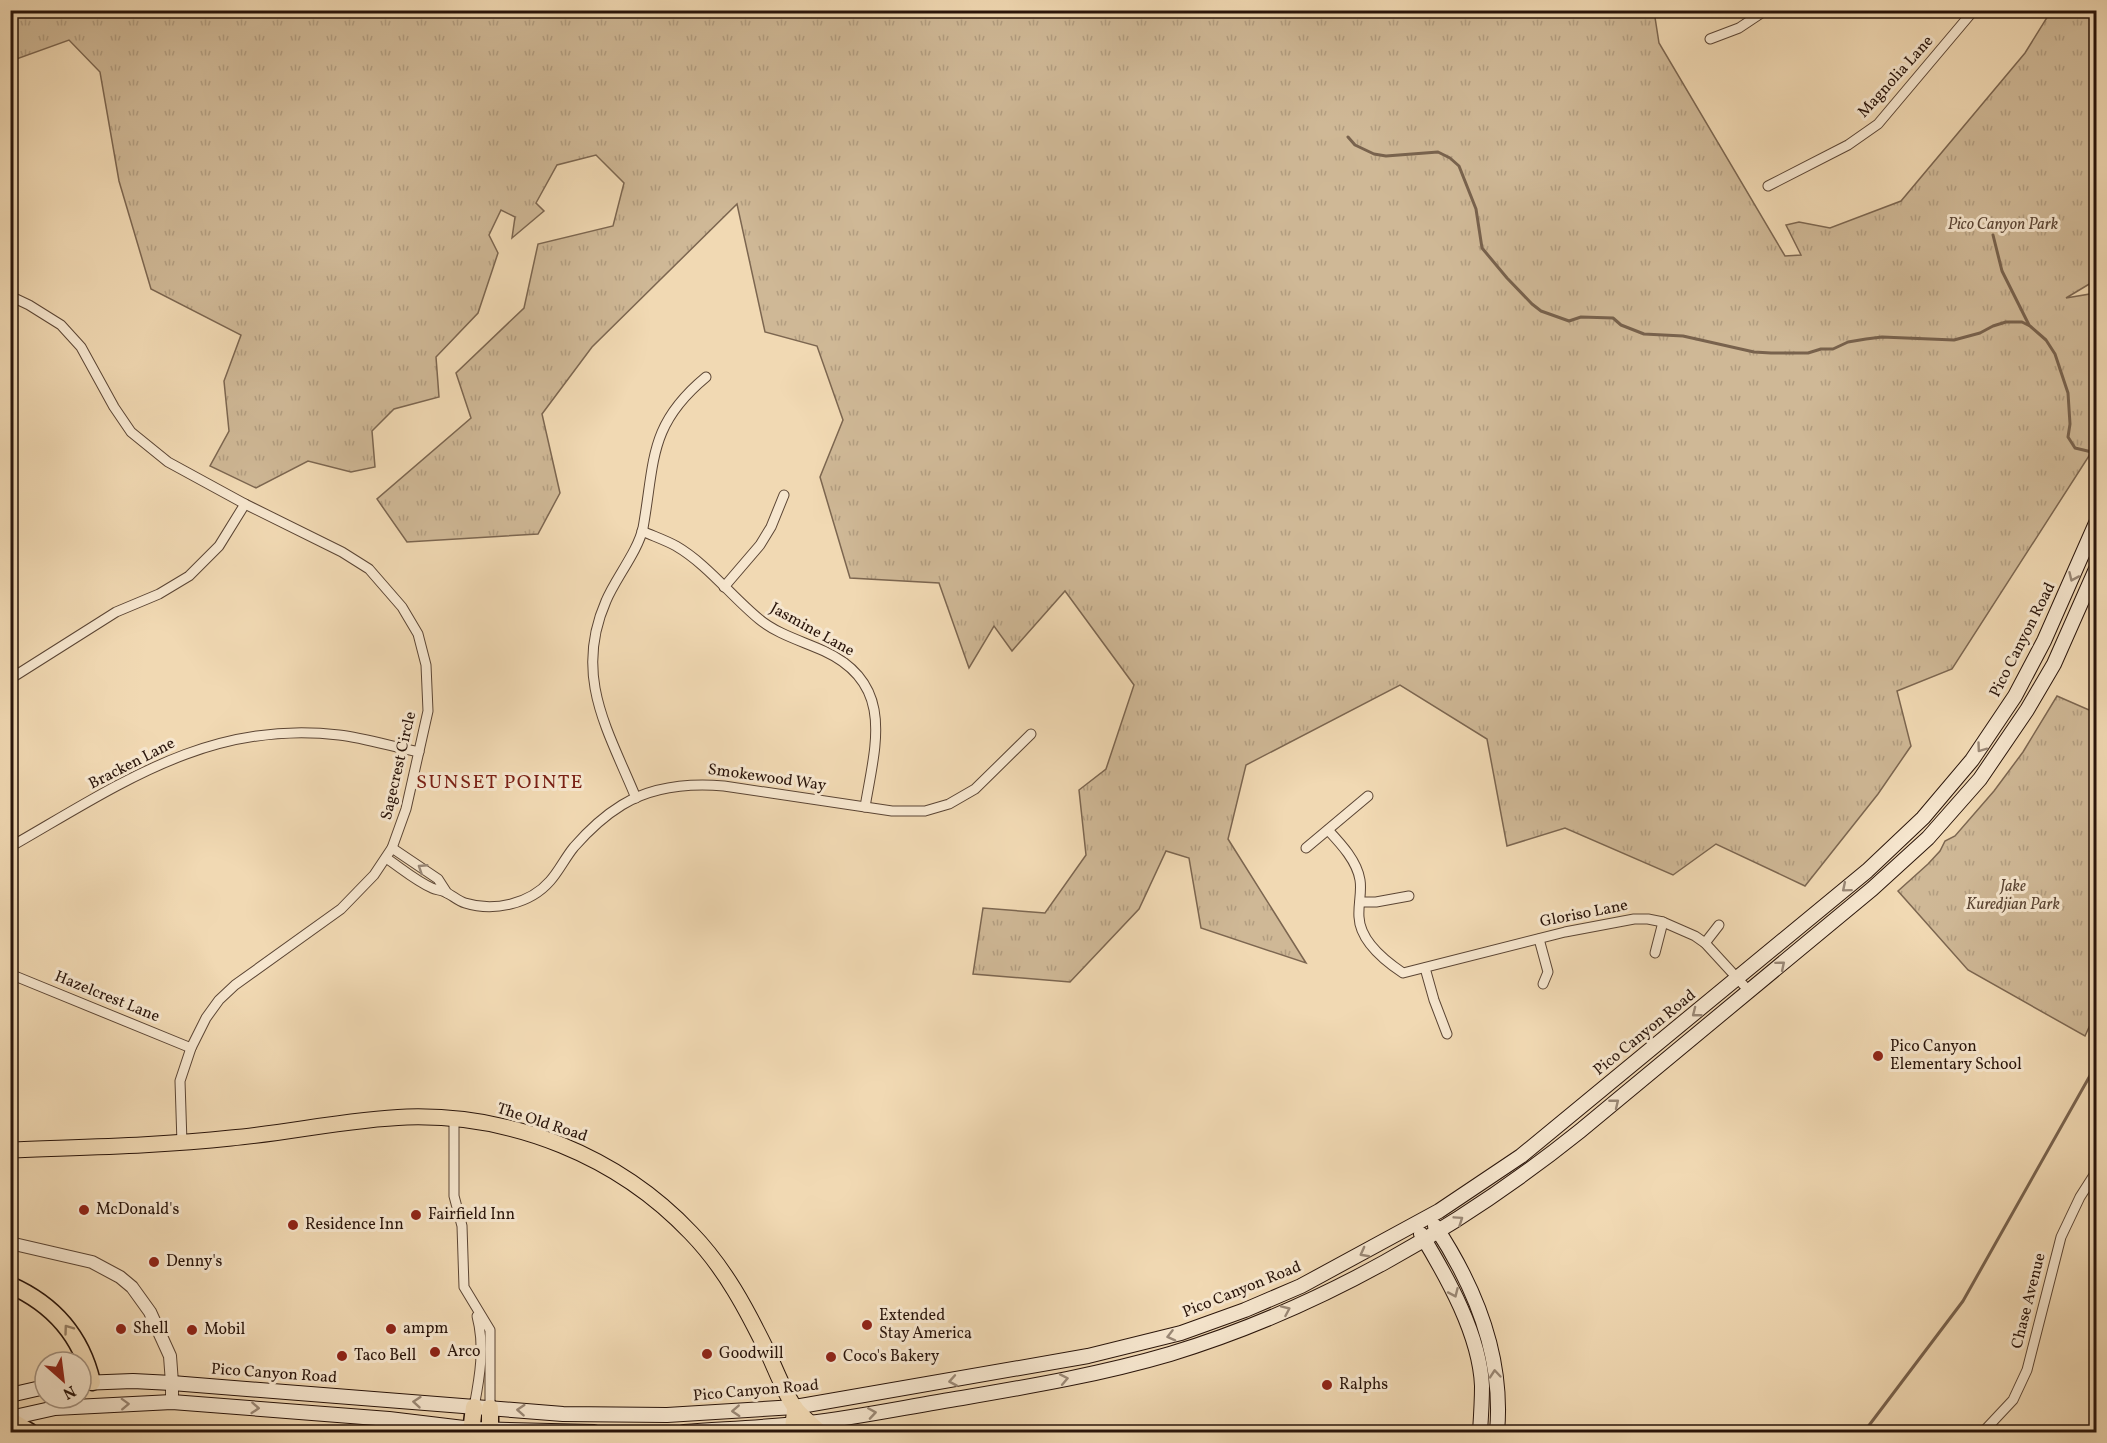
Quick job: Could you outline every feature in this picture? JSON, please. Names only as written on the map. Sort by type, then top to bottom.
[{"type":"highway","points":[[10,1285],[29,1293],[49,1307],[66,1324],[81,1350]]},
{"type":"highway","points":[[471,1431],[482,1407]]},
{"type":"highway","points":[[482,1407],[490,1431]]},
{"type":"highway","points":[[10,1419],[30,1432]]},
{"type":"main road","name":"Pico Canyon Road","points":[[93,1382],[172,1383],[563,1414],[657,1415],[795,1407],[1062,1362],[1181,1333],[1245,1310],[1301,1286],[1429,1217],[1521,1156],[1867,871],[1923,818],[1972,760],[2030,670],[2097,523]]},
{"type":"main road","name":"Pico Canyon Road","points":[[684,1432],[815,1428],[1088,1375],[1170,1354],[1232,1333],[1323,1293],[1439,1232],[1538,1165],[1872,889],[1928,838],[1980,779],[2043,685],[2097,569]]},
{"type":"main road","name":"The Old Road","points":[[10,1150],[182,1143],[406,1117],[454,1119],[504,1126],[559,1144],[621,1175],[658,1202],[692,1233],[724,1273],[750,1316],[795,1407],[815,1428]]},
{"type":"main road","points":[[1429,1217],[1471,1288],[1489,1337],[1495,1368],[1497,1432]]},
{"type":"main road","points":[[1415,1224],[1445,1273],[1476,1352],[1482,1385],[1480,1432]]},
{"type":"main road","points":[[17,1393],[33,1390]]},
{"type":"main road","points":[[10,1419],[47,1410],[79,1406],[172,1402],[389,1419],[471,1431],[594,1432]]},
{"type":"main road","points":[[795,1407],[795,1428]]},
{"type":"street","points":[[1710,39],[1738,28],[1766,10]]},
{"type":"street","name":"Magnolia Lane","points":[[1768,186],[1848,145],[1878,124],[1973,11]]},
{"type":"street","points":[[10,183],[12,205],[10,219]]},
{"type":"street","name":"Sagecrest Circle","points":[[10,296],[61,325],[81,347],[114,407],[131,432],[168,462],[245,504],[342,552],[369,569],[402,607],[418,634],[426,664],[428,711],[406,809],[392,848],[362,888],[341,909],[235,985],[219,1000],[206,1018],[191,1048],[180,1081],[182,1143]]},
{"type":"street","points":[[636,798],[600,716],[592,669],[594,638],[601,611],[642,531],[654,452],[666,424],[678,404],[706,377]]},
{"type":"street","points":[[724,587],[760,545],[771,527],[784,495]]},
{"type":"street","points":[[10,679],[116,612],[159,594],[189,576],[219,546],[245,504]]},
{"type":"street","name":"Jasmine Lane","points":[[642,531],[675,546],[691,557],[760,620],[838,658],[860,678],[872,702],[877,726],[865,807]]},
{"type":"street","name":"Bracken Lane","points":[[10,847],[138,774],[173,757],[235,738],[304,733],[340,735],[419,752]]},
{"type":"street","name":"Smokewood Way","points":[[386,858],[432,888],[466,903],[484,906],[511,904],[535,894],[550,881],[586,833],[602,819],[636,798],[668,788],[701,784],[865,807],[911,812],[925,811],[949,804],[975,789],[1031,734]]},
{"type":"street","points":[[1306,848],[1368,796]]},
{"type":"street","points":[[1328,830],[1358,870],[1360,902],[1376,902],[1409,896]]},
{"type":"street","name":"Smokewood Way","points":[[392,848],[438,879],[447,893]]},
{"type":"street","name":"Gloriso Lane","points":[[1360,902],[1360,922],[1365,936],[1387,963],[1403,974],[1602,924],[1634,919],[1663,922],[1685,930],[1705,943],[1749,991]]},
{"type":"street","points":[[1655,953],[1663,922]]},
{"type":"street","points":[[1705,943],[1719,925]]},
{"type":"street","points":[[1539,939],[1548,972],[1543,984]]},
{"type":"street","points":[[1425,968],[1447,1034]]},
{"type":"street","name":"Hazelcrest Lane","points":[[10,974],[191,1048]]},
{"type":"street","points":[[454,1119],[454,1196],[462,1226],[464,1287],[474,1308],[482,1334],[480,1376],[482,1407]]},
{"type":"street","name":"Chase Avenue","points":[[1983,1432],[2013,1400],[2027,1370],[2061,1237],[2077,1204],[2097,1172]]},
{"type":"street","points":[[10,1243],[92,1262],[120,1277],[142,1299],[170,1356],[172,1402]]},
{"type":"street","points":[[474,1308],[490,1330],[482,1407]]},
{"type":"green space","name":"Pico Canyon Park","points":[[10,11],[1654,11],[1659,43],[1785,256],[1801,255],[1786,225],[1799,222],[1830,228],[1901,201],[2025,53],[2051,11],[2096,11],[2096,280],[2066,298],[2096,293],[2096,445],[1952,669],[1897,691],[1911,746],[1878,794],[1805,886],[1716,844],[1673,875],[1565,828],[1507,846],[1487,739],[1400,685],[1246,765],[1228,839],[1306,963],[1201,928],[1189,858],[1166,851],[1139,909],[1070,982],[973,974],[983,908],[1045,913],[1086,855],[1079,790],[1106,769],[1134,685],[1065,591],[1012,651],[994,626],[969,668],[939,583],[850,578],[820,477],[843,420],[817,346],[765,332],[737,204],[592,347],[542,414],[560,493],[538,534],[407,542],[377,499],[471,418],[456,373],[524,308],[538,244],[613,226],[624,183],[596,155],[557,165],[536,203],[544,211],[512,238],[515,217],[501,210],[489,235],[498,253],[478,313],[436,357],[439,397],[394,409],[372,431],[375,467],[351,472],[308,461],[256,488],[210,466],[229,431],[224,381],[241,335],[151,289],[119,181],[100,72],[69,40],[11,61]]},
{"type":"green space","name":"Jake Kuredjian Park","points":[[2057,696],[2096,713],[2096,1012],[2085,1036],[1968,970],[1898,891],[1928,864],[1940,851],[1945,841],[1955,836],[1994,791],[2023,752]]},
{"type":"waterway","points":[[1348,137],[1355,145],[1374,154],[1386,156],[1438,152],[1450,158],[1459,166],[1476,209],[1482,248],[1532,304],[1541,311],[1569,321],[1581,317],[1613,318],[1621,325],[1644,334],[1683,336],[1754,352],[1771,353],[1808,353],[1821,349],[1833,349],[1848,342],[1882,337],[1954,340],[1980,333],[2006,322],[2022,322],[2046,340],[2055,354],[2068,393],[2070,424],[2068,437],[2075,448],[2096,453]]},
{"type":"waterway","points":[[1993,235],[2002,271],[2029,325]]},
{"type":"waterway","points":[[1864,1432],[1963,1301],[2096,1065]]},
{"type":"place","name":"Pico Canyon Elementary School","points":[[1878,1056]]},
{"type":"place","name":"McDonald's","points":[[84,1210]]},
{"type":"place","name":"Fairfield Inn","points":[[416,1215]]},
{"type":"place","name":"Residence Inn","points":[[293,1225]]},
{"type":"place","name":"Denny's","points":[[154,1262]]},
{"type":"place","name":"Extended Stay America","points":[[867,1325]]},
{"type":"place","name":"Shell","points":[[121,1329]]},
{"type":"place","name":"ampm","points":[[391,1329]]},
{"type":"place","name":"Mobil","points":[[192,1330]]},
{"type":"place","name":"Arco","points":[[435,1352]]},
{"type":"place","name":"Goodwill","points":[[707,1354]]},
{"type":"place","name":"Taco Bell","points":[[342,1356]]},
{"type":"place","name":"Coco's Bakery","points":[[831,1357]]},
{"type":"place","name":"Ralphs","points":[[1327,1385]]},
{"type":"district","name":"SUNSET POINTE","points":[[500,783]]}]
